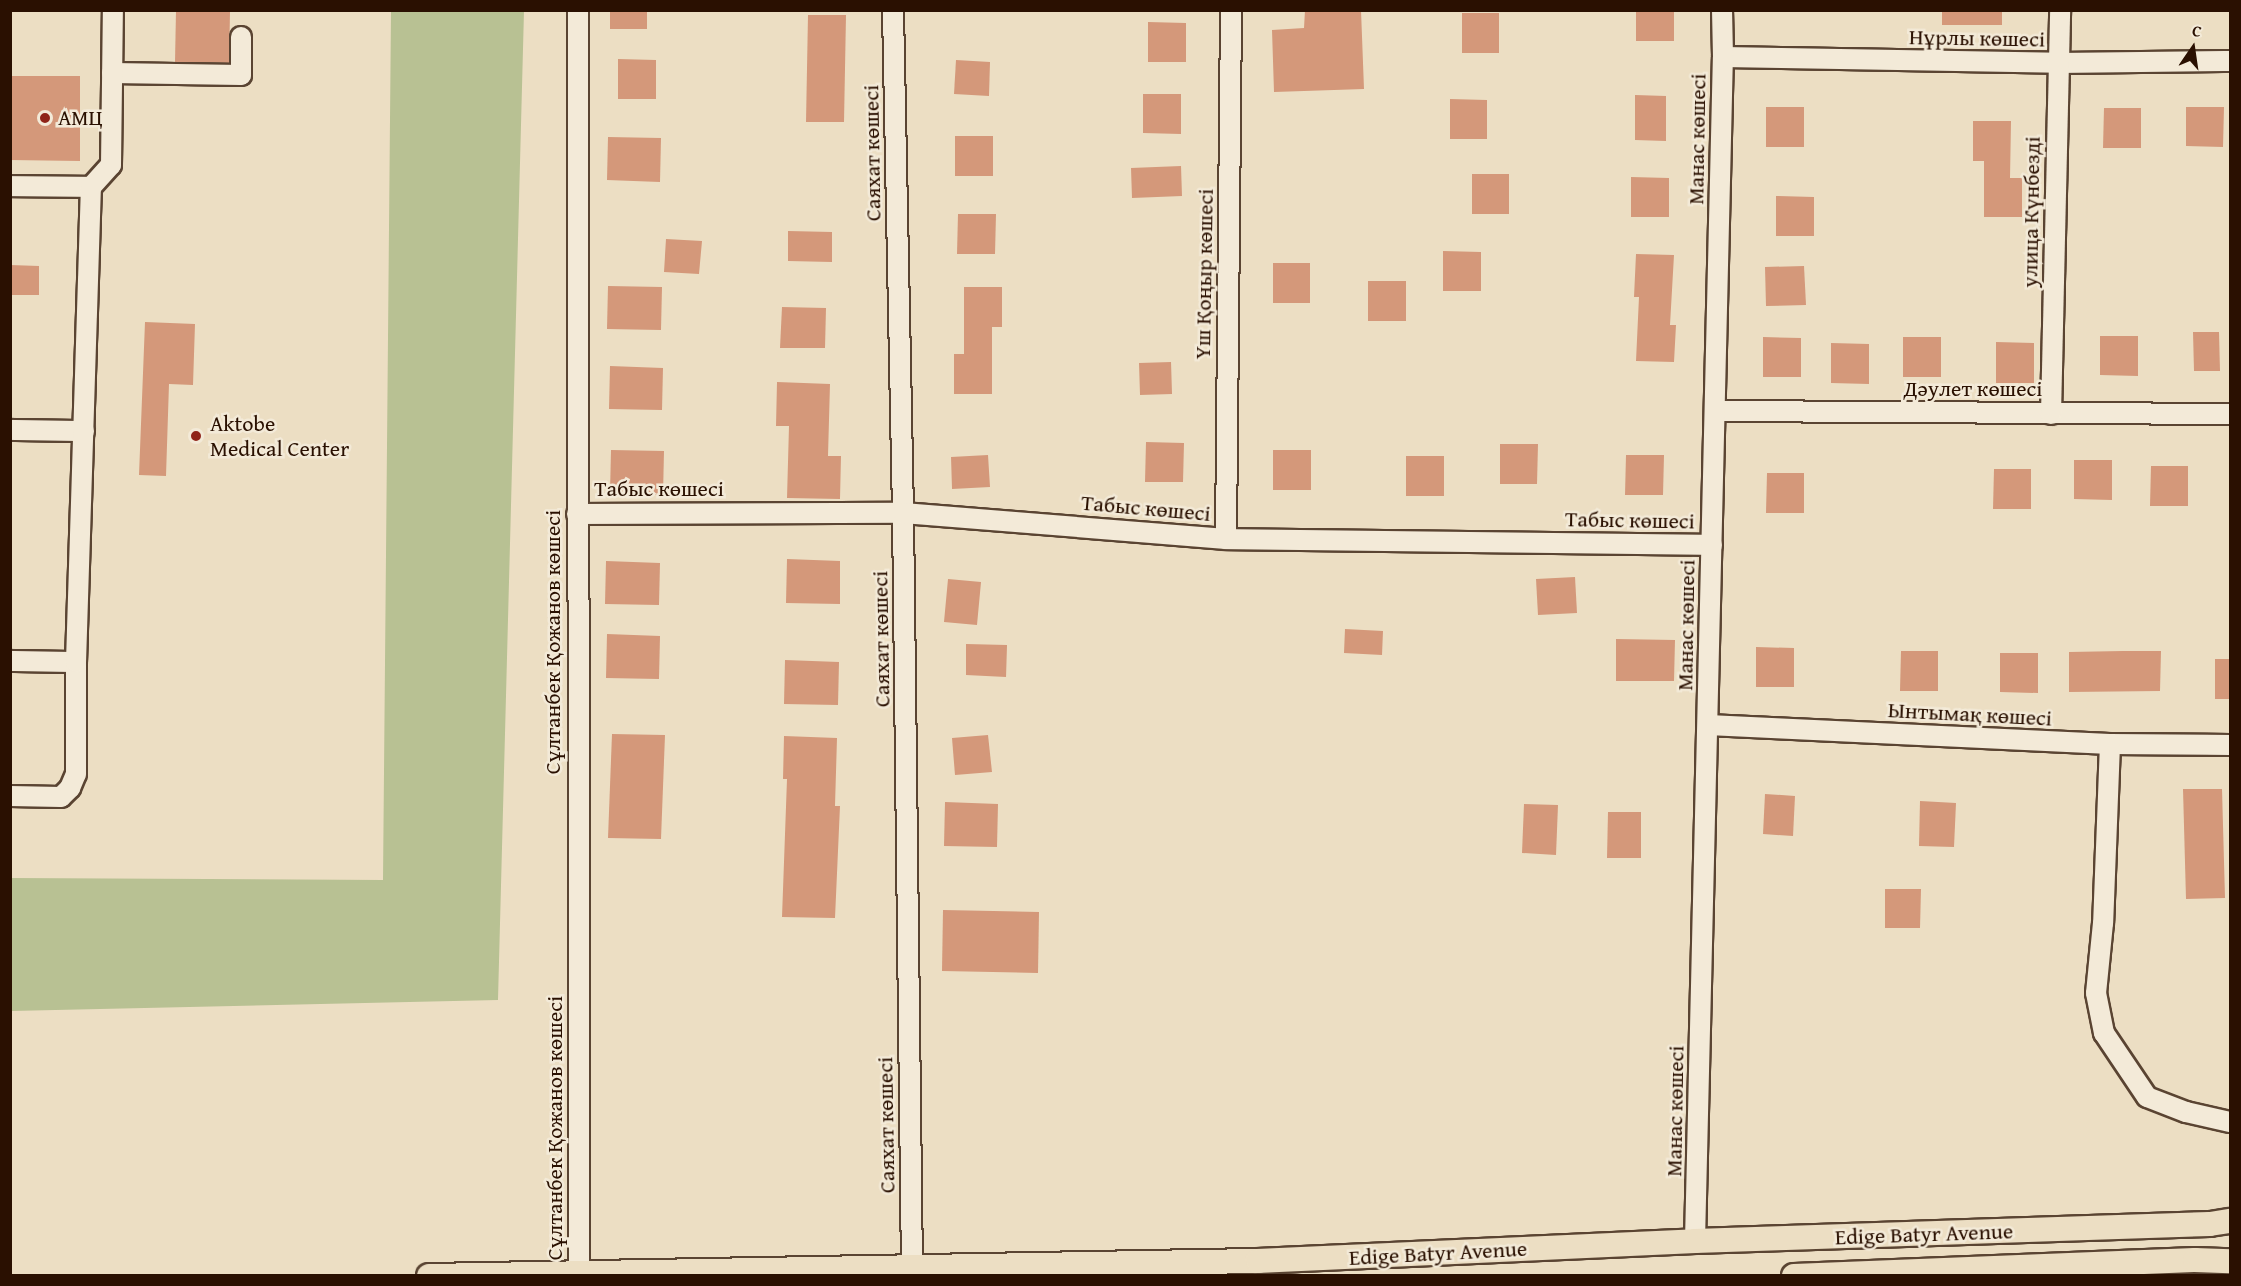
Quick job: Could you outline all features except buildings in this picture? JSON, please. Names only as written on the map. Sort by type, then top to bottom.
[{"type":"main road","name":"Edige Batyr Avenue","points":[[429,1275],[1258,1261],[1695,1241],[2198,1225],[2230,1221]]},
{"type":"main road","name":"Edige Batyr Avenue","points":[[1794,1275],[2195,1260],[2230,1262]]},
{"type":"street","points":[[10,796],[61,797],[70,788],[76,774],[76,662],[91,187],[111,165],[113,10]]},
{"type":"street","name":"Сұлтанбек Қожанов көшесі","points":[[578,10],[579,1273]]},
{"type":"street","name":"Саяхат көшесі","points":[[893,10],[903,513],[912,1267]]},
{"type":"street","name":"Үш Қоңыр көшесі","points":[[1226,539],[1231,10]]},
{"type":"street","name":"Манас көшесі","points":[[1695,1241],[1723,57],[1722,10]]},
{"type":"street","name":"улица Күнбезді","points":[[2051,414],[2060,10]]},
{"type":"street","points":[[112,73],[241,75],[242,38]]},
{"type":"street","name":"Нұрлы көшесі","points":[[1723,57],[2058,63],[2230,62]]},
{"type":"street","points":[[10,186],[91,187]]},
{"type":"street","name":"Дәулет көшесі","points":[[1715,411],[2230,414]]},
{"type":"street","points":[[10,430],[84,431]]},
{"type":"street","name":"Табыс көшесі","points":[[577,514],[903,513],[1226,539],[1712,545]]},
{"type":"street","points":[[10,661],[76,662]]},
{"type":"street","name":"Ынтымақ көшесі","points":[[1708,725],[2110,744],[2230,745]]},
{"type":"street","points":[[2110,744],[2103,923],[2096,993],[2104,1033],[2147,1097],[2186,1112],[2230,1122]]},
{"type":"green space","points":[[391,11],[524,11],[498,1000],[11,1011],[11,878],[383,880]]},
{"type":"place","name":"АМЦ","points":[[45,118]]},
{"type":"place","name":"Aktobe Medical Center","points":[[196,436]]}]
